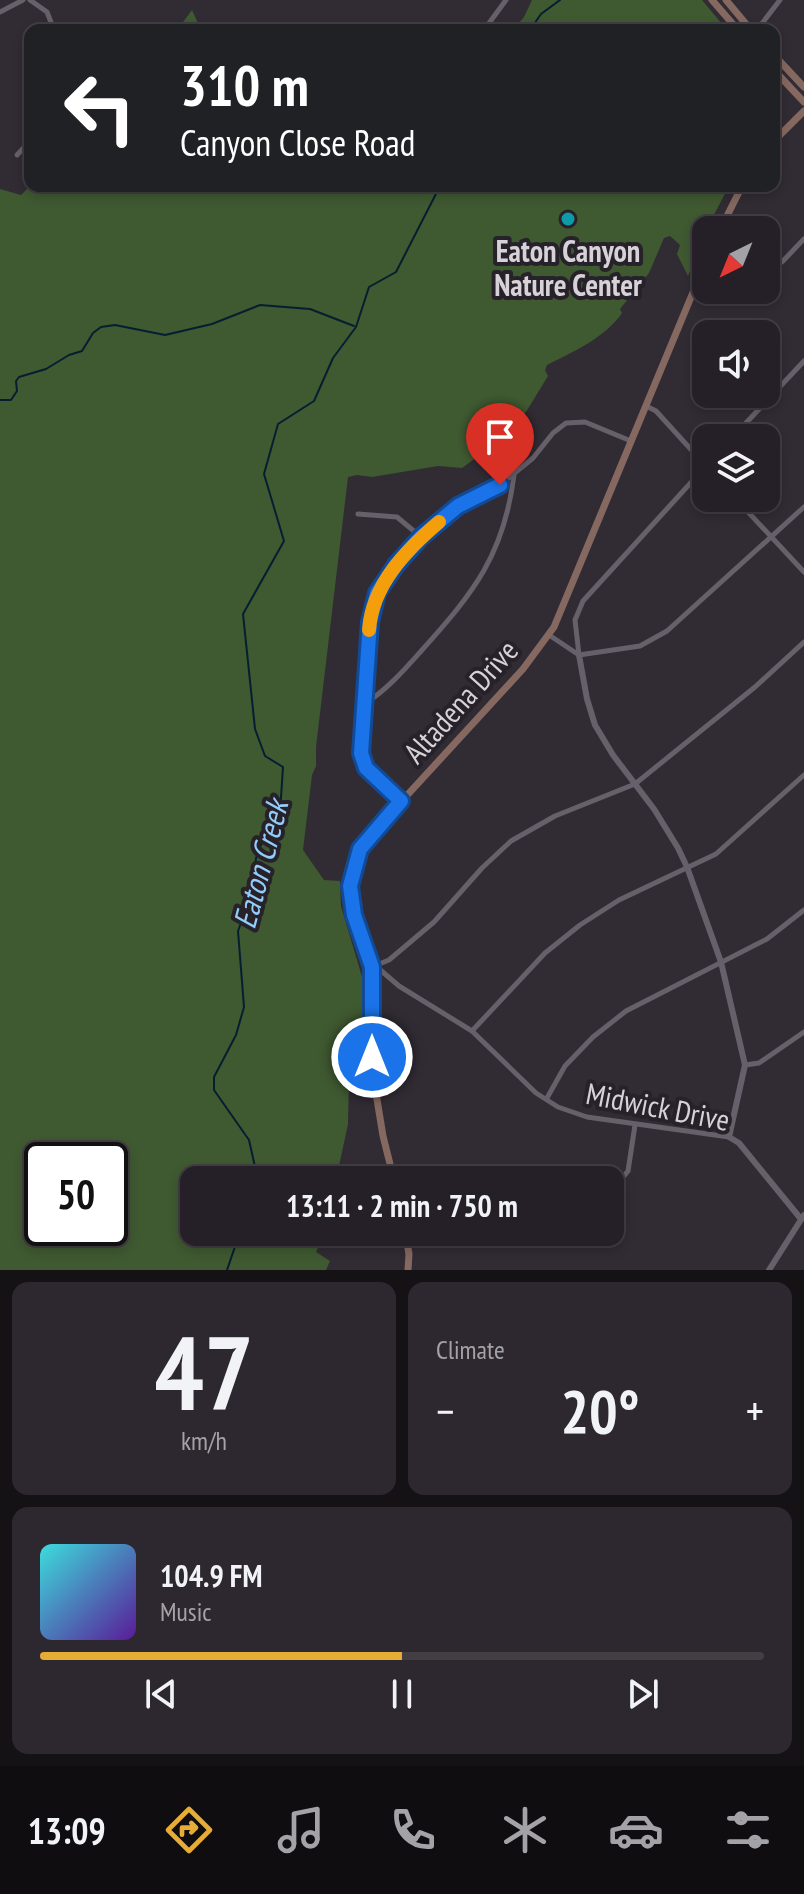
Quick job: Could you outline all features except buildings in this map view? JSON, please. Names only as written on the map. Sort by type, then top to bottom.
[{"type":"main road","points":[[712,0],[733,24]]},
{"type":"main road","points":[[726,0],[748,24]]},
{"type":"main road","points":[[780,61],[804,87]]},
{"type":"main road","points":[[780,76],[804,102]]},
{"type":"main road","points":[[780,135],[804,111]]},
{"type":"main road","points":[[727,216],[739,192]]},
{"type":"main road","name":"Altadena Drive","points":[[390,1166],[374,1081],[372,967],[354,915],[350,886],[360,849],[523,669],[549,635],[692,295]]},
{"type":"main road","points":[[408,1246],[408,1270]]},
{"type":"street","points":[[0,12],[23,0]]},
{"type":"street","points":[[30,0],[47,12],[52,24]]},
{"type":"street","points":[[488,24],[506,0]]},
{"type":"street","points":[[759,24],[780,0]]},
{"type":"street","points":[[17,155],[24,147]]},
{"type":"street","points":[[780,263],[804,239]]},
{"type":"street","points":[[745,424],[804,361]]},
{"type":"street","points":[[646,406],[656,411],[692,451]]},
{"type":"street","points":[[401,801],[371,774],[362,761],[360,741],[370,622],[377,593],[421,537],[458,506],[500,485],[514,474],[566,423],[585,422],[631,441]]},
{"type":"street","points":[[364,704],[408,665],[475,588],[488,566],[510,509],[514,474]]},
{"type":"street","points":[[692,481],[583,601],[575,620],[587,699],[595,725],[670,834],[687,867],[721,962],[745,1065],[729,1137]]},
{"type":"street","points":[[549,635],[579,655],[640,646],[667,631],[804,507]]},
{"type":"street","points":[[748,512],[804,572]]},
{"type":"street","points":[[358,514],[397,517],[421,537]]},
{"type":"street","points":[[372,967],[389,960],[434,922],[476,874],[511,841],[555,816],[635,784],[755,687],[804,642]]},
{"type":"street","points":[[472,1031],[535,964],[580,925],[619,900],[716,854],[804,775]]},
{"type":"street","points":[[547,1098],[565,1066],[593,1037],[626,1011],[767,939],[804,910]]},
{"type":"street","name":"Midwick Drive","points":[[372,967],[472,1031],[536,1093],[558,1107],[587,1117],[729,1137],[739,1143],[803,1219]]},
{"type":"street","points":[[745,1065],[759,1063],[804,1032]]},
{"type":"street","points":[[624,1176],[628,1171],[635,1125]]},
{"type":"street","points":[[769,1270],[803,1219]]},
{"type":"green space","points":[[532,0],[702,0],[722,24],[518,24]]},
{"type":"green space","points":[[192,10],[198,24],[182,24]]},
{"type":"green space","points":[[0,189],[21,195],[24,192],[726,192],[713,216],[692,216],[692,266],[688,276],[677,254],[680,245],[670,236],[664,238],[649,273],[620,309],[622,313],[615,322],[588,343],[547,365],[545,370],[548,376],[526,412],[477,457],[462,468],[438,466],[372,477],[348,477],[316,766],[312,775],[303,850],[324,880],[340,881],[341,906],[363,980],[365,1078],[349,1080],[348,1124],[339,1166],[180,1166],[180,1246],[319,1246],[316,1252],[330,1261],[326,1270],[0,1270]]},
{"type":"waterway","name":"Eaton Creek","points":[[534,24],[541,14],[560,0]]},
{"type":"waterway","name":"Eaton Creek","points":[[255,1166],[249,1140],[214,1090],[214,1077],[236,1035],[244,1007],[238,931],[252,893],[256,858],[280,813],[283,767],[265,756],[255,729],[243,614],[284,541],[264,474],[278,424],[314,401],[333,358],[356,327],[369,287],[396,272],[437,192]]},
{"type":"waterway","points":[[0,400],[11,400],[17,391],[16,381],[19,377],[46,369],[82,351],[93,333],[101,327],[115,325],[165,335],[212,324],[260,305],[310,309],[354,326]]},
{"type":"waterway","name":"Eaton Creek","points":[[227,1270],[235,1246]]},
{"type":"slow traffic","points":[[369,630],[377,593],[386,579],[421,537],[439,522]]},
{"type":"place","name":"Eaton Canyon Nature Center","points":[[568,219]]},
{"type":"route","points":[[372,1057],[372,967],[354,915],[350,886],[360,849],[401,801],[371,774],[362,761],[360,741],[370,622],[377,593],[421,537],[458,506],[500,485]]}]
